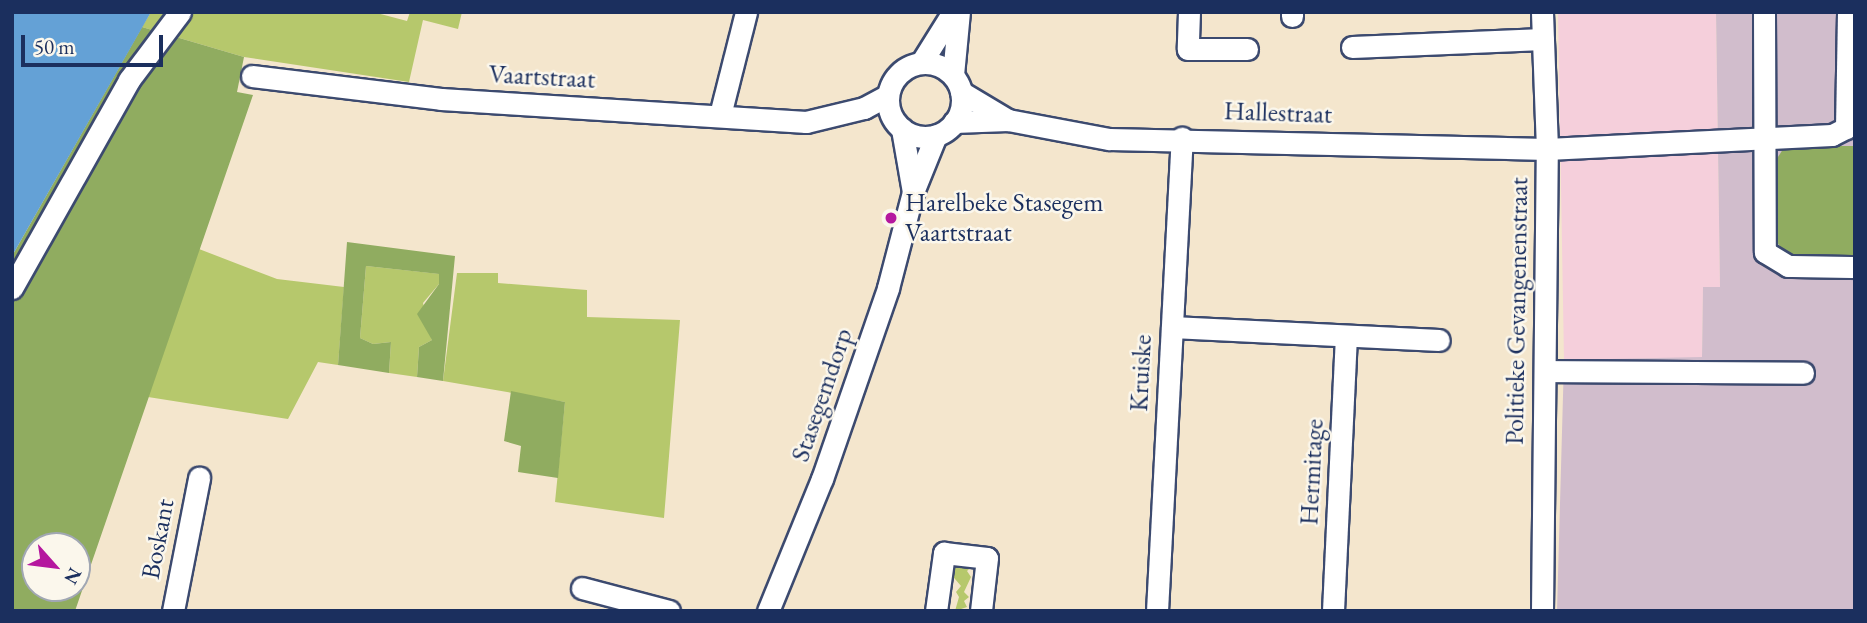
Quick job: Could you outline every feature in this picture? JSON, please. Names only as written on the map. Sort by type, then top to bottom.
[{"type":"street","points":[[12,288],[129,80],[180,12]]},
{"type":"street","points":[[720,115],[746,12]]},
{"type":"street","points":[[953,12],[921,63],[899,74],[888,95],[898,124],[924,137],[936,135],[954,122],[959,12]]},
{"type":"street","points":[[1189,12],[1188,49],[1247,49]]},
{"type":"street","name":"Politieke Gevangenenstraat","points":[[1542,12],[1547,149],[1542,611]]},
{"type":"street","points":[[1764,12],[1762,137],[1765,252],[1788,267],[1855,267]]},
{"type":"street","name":"Hallestraat","points":[[954,122],[1008,120],[1109,139],[1182,138],[1547,149],[1832,135],[1846,128],[1848,12]]},
{"type":"street","points":[[1352,47],[1543,38]]},
{"type":"street","points":[[921,63],[943,68],[957,84]]},
{"type":"street","name":"Vaartstraat","points":[[252,76],[441,99],[806,122],[830,119],[898,124]]},
{"type":"street","name":"Hallestraat","points":[[957,84],[1008,120]]},
{"type":"street","name":"Vaartstraat","points":[[830,119],[888,95]]},
{"type":"street","name":"Stasegemdorp","points":[[898,124],[913,192]]},
{"type":"street","name":"Stasegemdorp","points":[[768,611],[822,479],[888,288],[913,192],[936,135]]},
{"type":"street","name":"Kruiske","points":[[1157,611],[1182,138]]},
{"type":"street","points":[[1172,327],[1439,340]]},
{"type":"street","name":"Hermitage","points":[[1333,611],[1346,336]]},
{"type":"street","points":[[1545,371],[1803,373]]},
{"type":"street","name":"Boskant","points":[[173,611],[199,478]]},
{"type":"street","points":[[936,611],[944,553],[987,558],[981,611]]},
{"type":"street","points":[[582,588],[669,611]]},
{"type":"shaded area","points":[[1558,12],[1716,12],[1720,287],[1703,288],[1702,358],[1564,360]]},
{"type":"shaded area","points":[[1716,12],[1855,12],[1855,611],[1557,611],[1564,360],[1702,357],[1703,287],[1720,287]]},
{"type":"green space","points":[[151,12],[373,12],[407,21],[410,12],[462,12],[458,29],[423,20],[409,82],[244,57],[142,27]]},
{"type":"green space","points":[[142,27],[244,57],[237,92],[253,95],[91,565],[91,532],[21,532],[21,602],[78,602],[75,611],[12,611],[12,256]]},
{"type":"green space","points":[[1785,146],[1855,146],[1855,256],[1804,257],[1785,254],[1777,242],[1776,160]]},
{"type":"green space","points":[[347,242],[455,256],[443,381],[417,377],[419,347],[432,340],[417,314],[439,284],[439,274],[366,266],[360,338],[373,344],[391,342],[389,373],[338,365]]},
{"type":"green space","points":[[199,249],[277,279],[344,287],[338,365],[318,362],[288,419],[148,397]]},
{"type":"green space","points":[[366,266],[440,274],[439,284],[423,303],[432,340],[419,347],[417,377],[389,373],[391,342],[373,344],[360,338]]},
{"type":"green space","points":[[457,273],[498,273],[498,283],[587,290],[587,317],[680,320],[664,518],[555,502],[565,402],[443,381]]},
{"type":"green space","points":[[511,391],[565,402],[558,478],[518,472],[521,446],[504,441]]},
{"type":"green space","points":[[977,559],[981,575],[972,566],[967,571],[971,577],[964,592],[969,597],[964,601],[967,607],[955,611],[959,597],[956,592],[961,586],[949,572],[950,564]]},
{"type":"water","points":[[12,12],[151,12],[12,256]]},
{"type":"place","name":"Harelbeke Stasegem Vaartstraat","points":[[891,218]]}]
